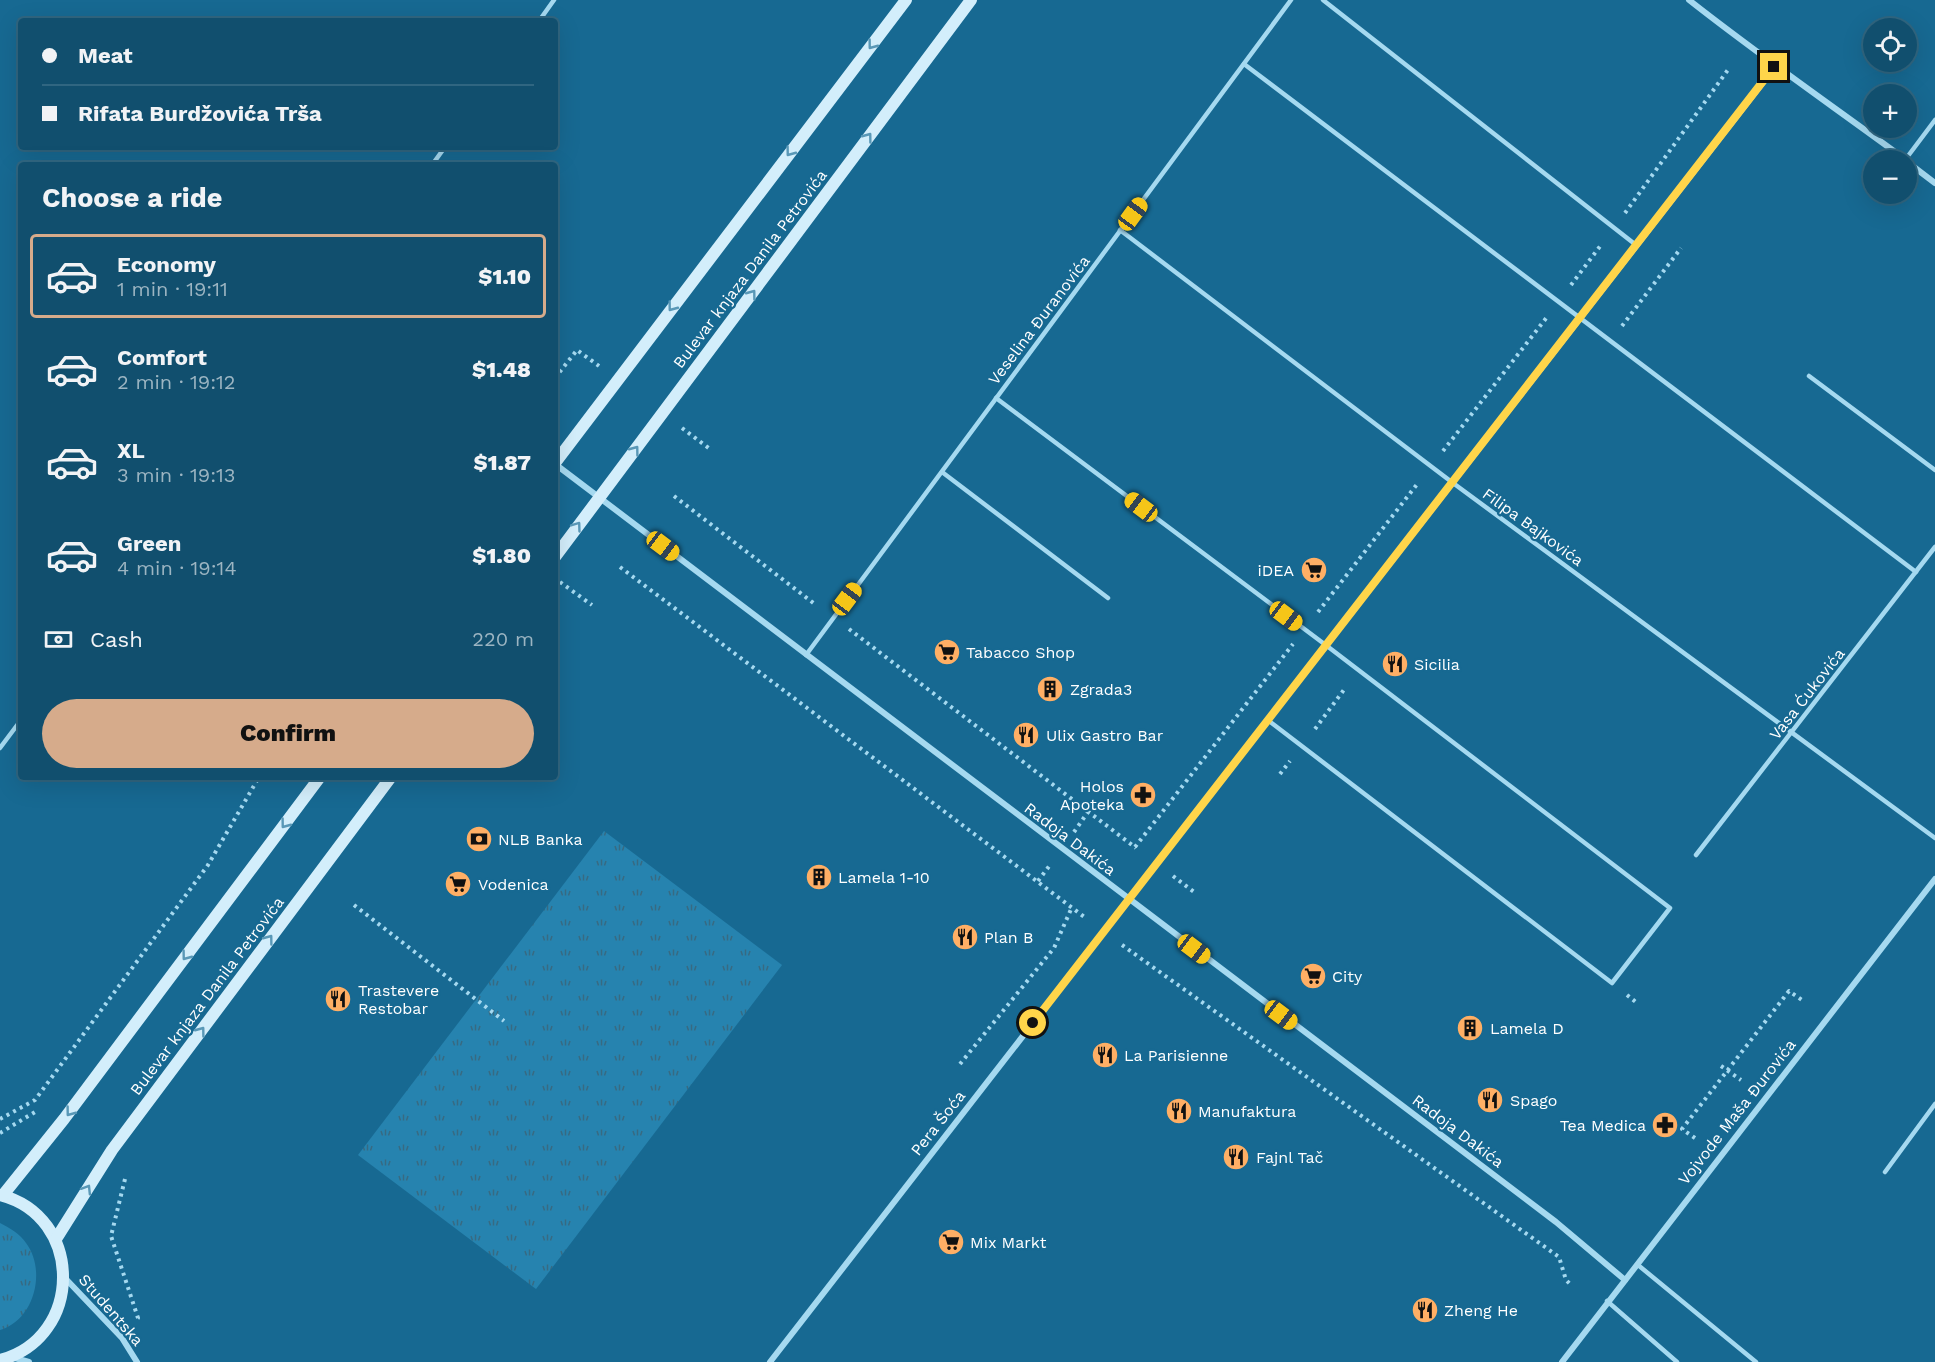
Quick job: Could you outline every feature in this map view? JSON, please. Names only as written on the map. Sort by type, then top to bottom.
[{"type":"main road","points":[[558,459],[906,0]]},
{"type":"main road","name":"Bulevar knjaza Danila Petrovića","points":[[558,553],[971,0]]},
{"type":"main road","points":[[5,1358],[33,1344],[50,1325],[61,1302],[64,1277],[56,1239],[42,1220],[25,1205],[1,1195],[58,1127],[318,780]]},
{"type":"main road","name":"Bulevar knjaza Danila Petrovića","points":[[56,1239],[105,1161],[389,780]]},
{"type":"street","points":[[1689,0],[1774,67],[1814,92],[1892,150]]},
{"type":"street","name":"Pera Šoća","points":[[770,1362],[1774,67]]},
{"type":"street","points":[[1917,169],[1935,183]]},
{"type":"street","name":"Radoja Dakića","points":[[558,465],[1129,901],[1556,1222],[1625,1280]]},
{"type":"street","name":"Vojvode Maša Đurovića","points":[[1562,1362],[1935,879]]},
{"type":"street","name":"Studentska","points":[[64,1277],[122,1338],[137,1362]]},
{"type":"street","points":[[5,1358],[29,1362]]},
{"type":"lane","points":[[540,18],[554,0]]},
{"type":"lane","name":"Veselina Đuranovića","points":[[806,655],[1291,0]]},
{"type":"lane","points":[[1323,0],[1636,245]]},
{"type":"lane","points":[[1244,64],[1611,339],[1916,572]]},
{"type":"lane","points":[[1913,150],[1935,120]]},
{"type":"lane","name":"Filipa Bajkovića","points":[[1120,230],[1452,483],[1935,838]]},
{"type":"lane","points":[[1809,376],[1935,470]]},
{"type":"lane","points":[[996,398],[1359,670],[1670,908],[1612,983],[1269,721]]},
{"type":"lane","points":[[942,472],[1108,598]]},
{"type":"lane","name":"Vasa Ćukovića","points":[[1696,855],[1935,547]]},
{"type":"lane","points":[[0,748],[18,724]]},
{"type":"lane","points":[[1885,1172],[1935,1104]]},
{"type":"lane","points":[[1638,1265],[1756,1362]]},
{"type":"lane","points":[[1607,1301],[1677,1362]]},
{"type":"path","points":[[1135,847],[1615,227],[1730,67]]},
{"type":"path","points":[[1611,339],[1681,248]]},
{"type":"path","points":[[558,374],[577,350]]},
{"type":"path","points":[[674,496],[1194,892]]},
{"type":"path","points":[[620,567],[1071,907],[1054,948],[960,1064]]},
{"type":"path","points":[[558,580],[592,605]]},
{"type":"path","points":[[1280,774],[1359,670]]},
{"type":"path","points":[[0,1119],[35,1100],[191,890],[224,841],[257,780]]},
{"type":"path","points":[[354,905],[504,1021]]},
{"type":"path","points":[[1143,961],[1559,1257],[1566,1280],[1571,1285]]},
{"type":"path","points":[[1695,1138],[1683,1129],[1727,1070],[1790,991],[1802,1000]]},
{"type":"path","points":[[1721,1066],[1741,1080]]},
{"type":"path","points":[[0,1134],[37,1111],[58,1127]]},
{"type":"path","points":[[105,1161],[125,1176],[111,1236],[138,1318]]},
{"type":"green space","points":[[604,831],[782,965],[536,1289],[358,1155]]},
{"type":"green space","points":[[0,1223],[26,1243],[36,1267],[36,1280],[29,1305],[12,1325],[0,1330]]},
{"type":"place","name":"iDEA","points":[[1314,570]]},
{"type":"place","name":"Tabacco Shop","points":[[947,652]]},
{"type":"place","name":"Sicilia","points":[[1395,664]]},
{"type":"place","name":"Zgrada3","points":[[1050,689]]},
{"type":"place","name":"Ulix Gastro Bar","points":[[1026,735]]},
{"type":"place","name":"Holos Apoteka","points":[[1143,795]]},
{"type":"place","name":"NLB Banka","points":[[479,839]]},
{"type":"place","name":"Lamela 1-10","points":[[819,877]]},
{"type":"place","name":"Vodenica","points":[[458,884]]},
{"type":"place","name":"Plan B","points":[[965,937]]},
{"type":"place","name":"City","points":[[1313,976]]},
{"type":"place","name":"Trastevere Restobar","points":[[338,999]]},
{"type":"place","name":"Lamela D","points":[[1470,1028]]},
{"type":"place","name":"La Parisienne","points":[[1105,1055]]},
{"type":"place","name":"Spago","points":[[1490,1100]]},
{"type":"place","name":"Manufaktura","points":[[1179,1111]]},
{"type":"place","name":"Tea Medica","points":[[1665,1125]]},
{"type":"place","name":"Fajnl Tač","points":[[1236,1157]]},
{"type":"place","name":"Mix Markt","points":[[951,1242]]},
{"type":"place","name":"Zheng He","points":[[1425,1310]]},
{"type":"route","points":[[1033,1023],[1774,67]]}]
